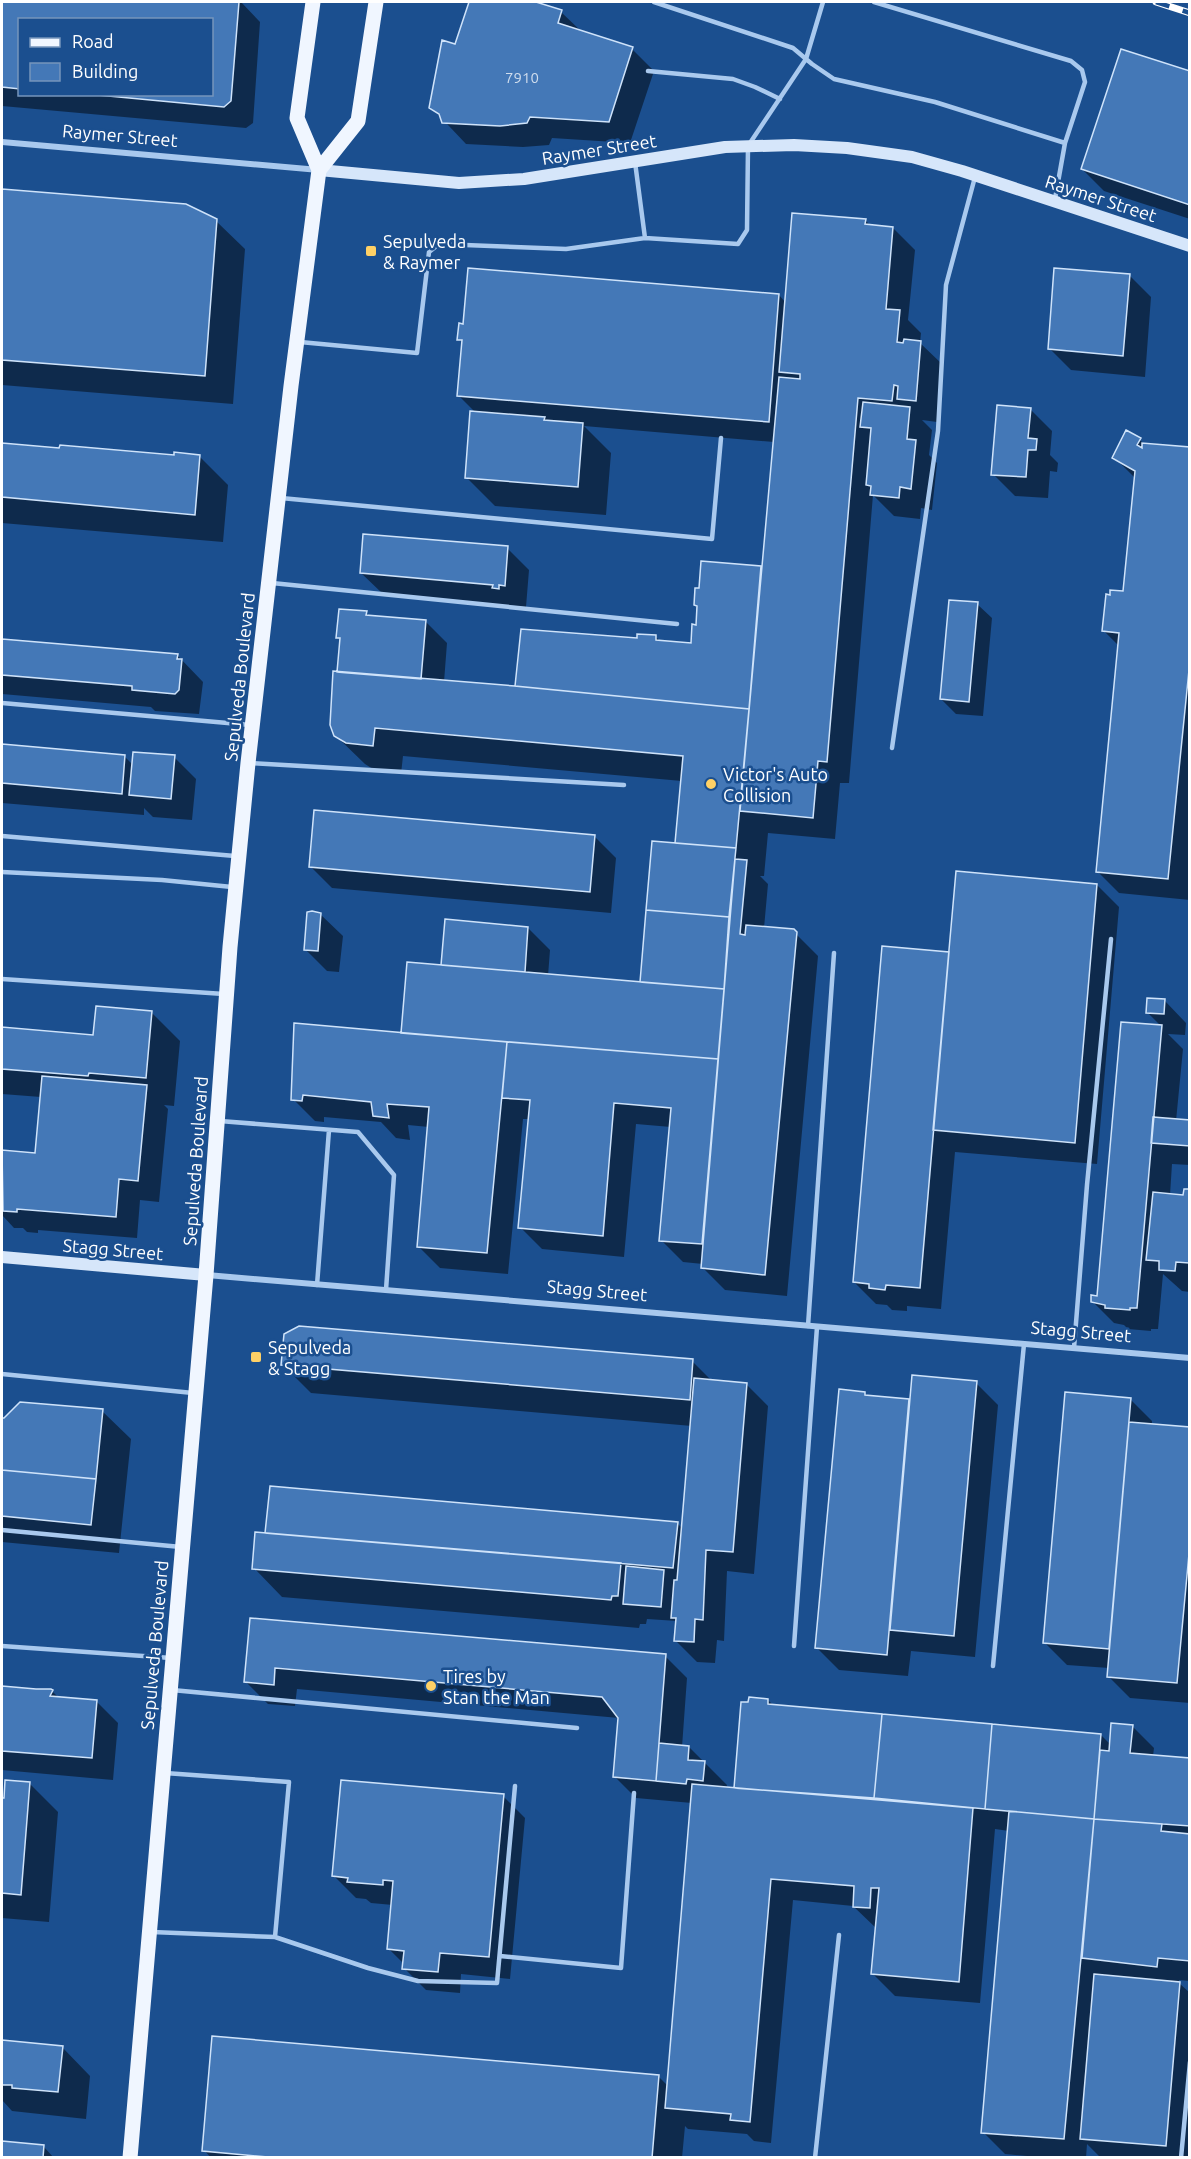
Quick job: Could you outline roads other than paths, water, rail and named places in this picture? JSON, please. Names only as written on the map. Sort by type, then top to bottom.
[{"type":"main road","points":[[313,2],[297,118],[319,170],[358,121],[376,2]]},
{"type":"main road","name":"Sepulveda Boulevard","points":[[130,2157],[248,763],[319,170]]},
{"type":"street","name":"Raymer Street","points":[[2,142],[459,183],[524,179],[725,147],[794,145],[847,148],[912,157],[975,175],[1190,246]]},
{"type":"street","name":"Stagg Street","points":[[2,1257],[1190,1358]]},
{"type":"lane","points":[[654,2],[793,48],[834,79],[935,102],[1065,143]]},
{"type":"lane","points":[[297,341],[417,353],[429,252],[439,244],[566,249],[645,238],[738,244],[747,230],[748,146],[806,59],[823,2]]},
{"type":"lane","points":[[874,2],[1071,62],[1082,70],[1085,82],[1065,143],[1055,201]]},
{"type":"lane","points":[[648,71],[733,79],[780,99]]},
{"type":"lane","points":[[635,162],[645,238]]},
{"type":"lane","points":[[892,748],[938,430],[946,285],[975,175]]},
{"type":"lane","points":[[278,498],[712,539],[721,438]]},
{"type":"lane","points":[[269,582],[677,624]]},
{"type":"lane","points":[[2,704],[252,725]]},
{"type":"lane","points":[[248,763],[624,785]]},
{"type":"lane","points":[[2,836],[240,857]]},
{"type":"lane","points":[[2,872],[162,880],[237,887]]},
{"type":"lane","points":[[1074,1348],[1111,939]]},
{"type":"lane","points":[[808,1326],[834,953]]},
{"type":"lane","points":[[2,979],[227,994]]},
{"type":"lane","points":[[218,1121],[358,1132],[394,1175],[386,1291]]},
{"type":"lane","points":[[317,1285],[329,1130]]},
{"type":"lane","points":[[794,1646],[817,1327]]},
{"type":"lane","points":[[993,1666],[1024,1344]]},
{"type":"lane","points":[[2,1374],[195,1393]]},
{"type":"lane","points":[[2,1530],[182,1547]]},
{"type":"lane","points":[[2,1646],[173,1658]]},
{"type":"lane","points":[[170,1690],[577,1728]]},
{"type":"lane","points":[[163,1772],[289,1782],[275,1936]]},
{"type":"lane","points":[[149,1932],[275,1936],[368,1968],[418,1981],[497,1983],[515,1786]]},
{"type":"lane","points":[[500,1956],[621,1968],[634,1794]]},
{"type":"lane","points":[[815,2157],[839,1935]]},
{"type":"lane","points":[[1190,2062],[1181,2156],[1190,2154]]},
{"type":"railway","points":[[1156,2],[1190,13]]},
{"type":"place","name":"Sepulveda & Raymer","points":[[371,251]]},
{"type":"place","name":"Victor's Auto Collision","points":[[711,784]]},
{"type":"place","name":"Sepulveda & Stagg","points":[[256,1357]]},
{"type":"place","name":"Tires by Stan the Man","points":[[431,1686]]}]
